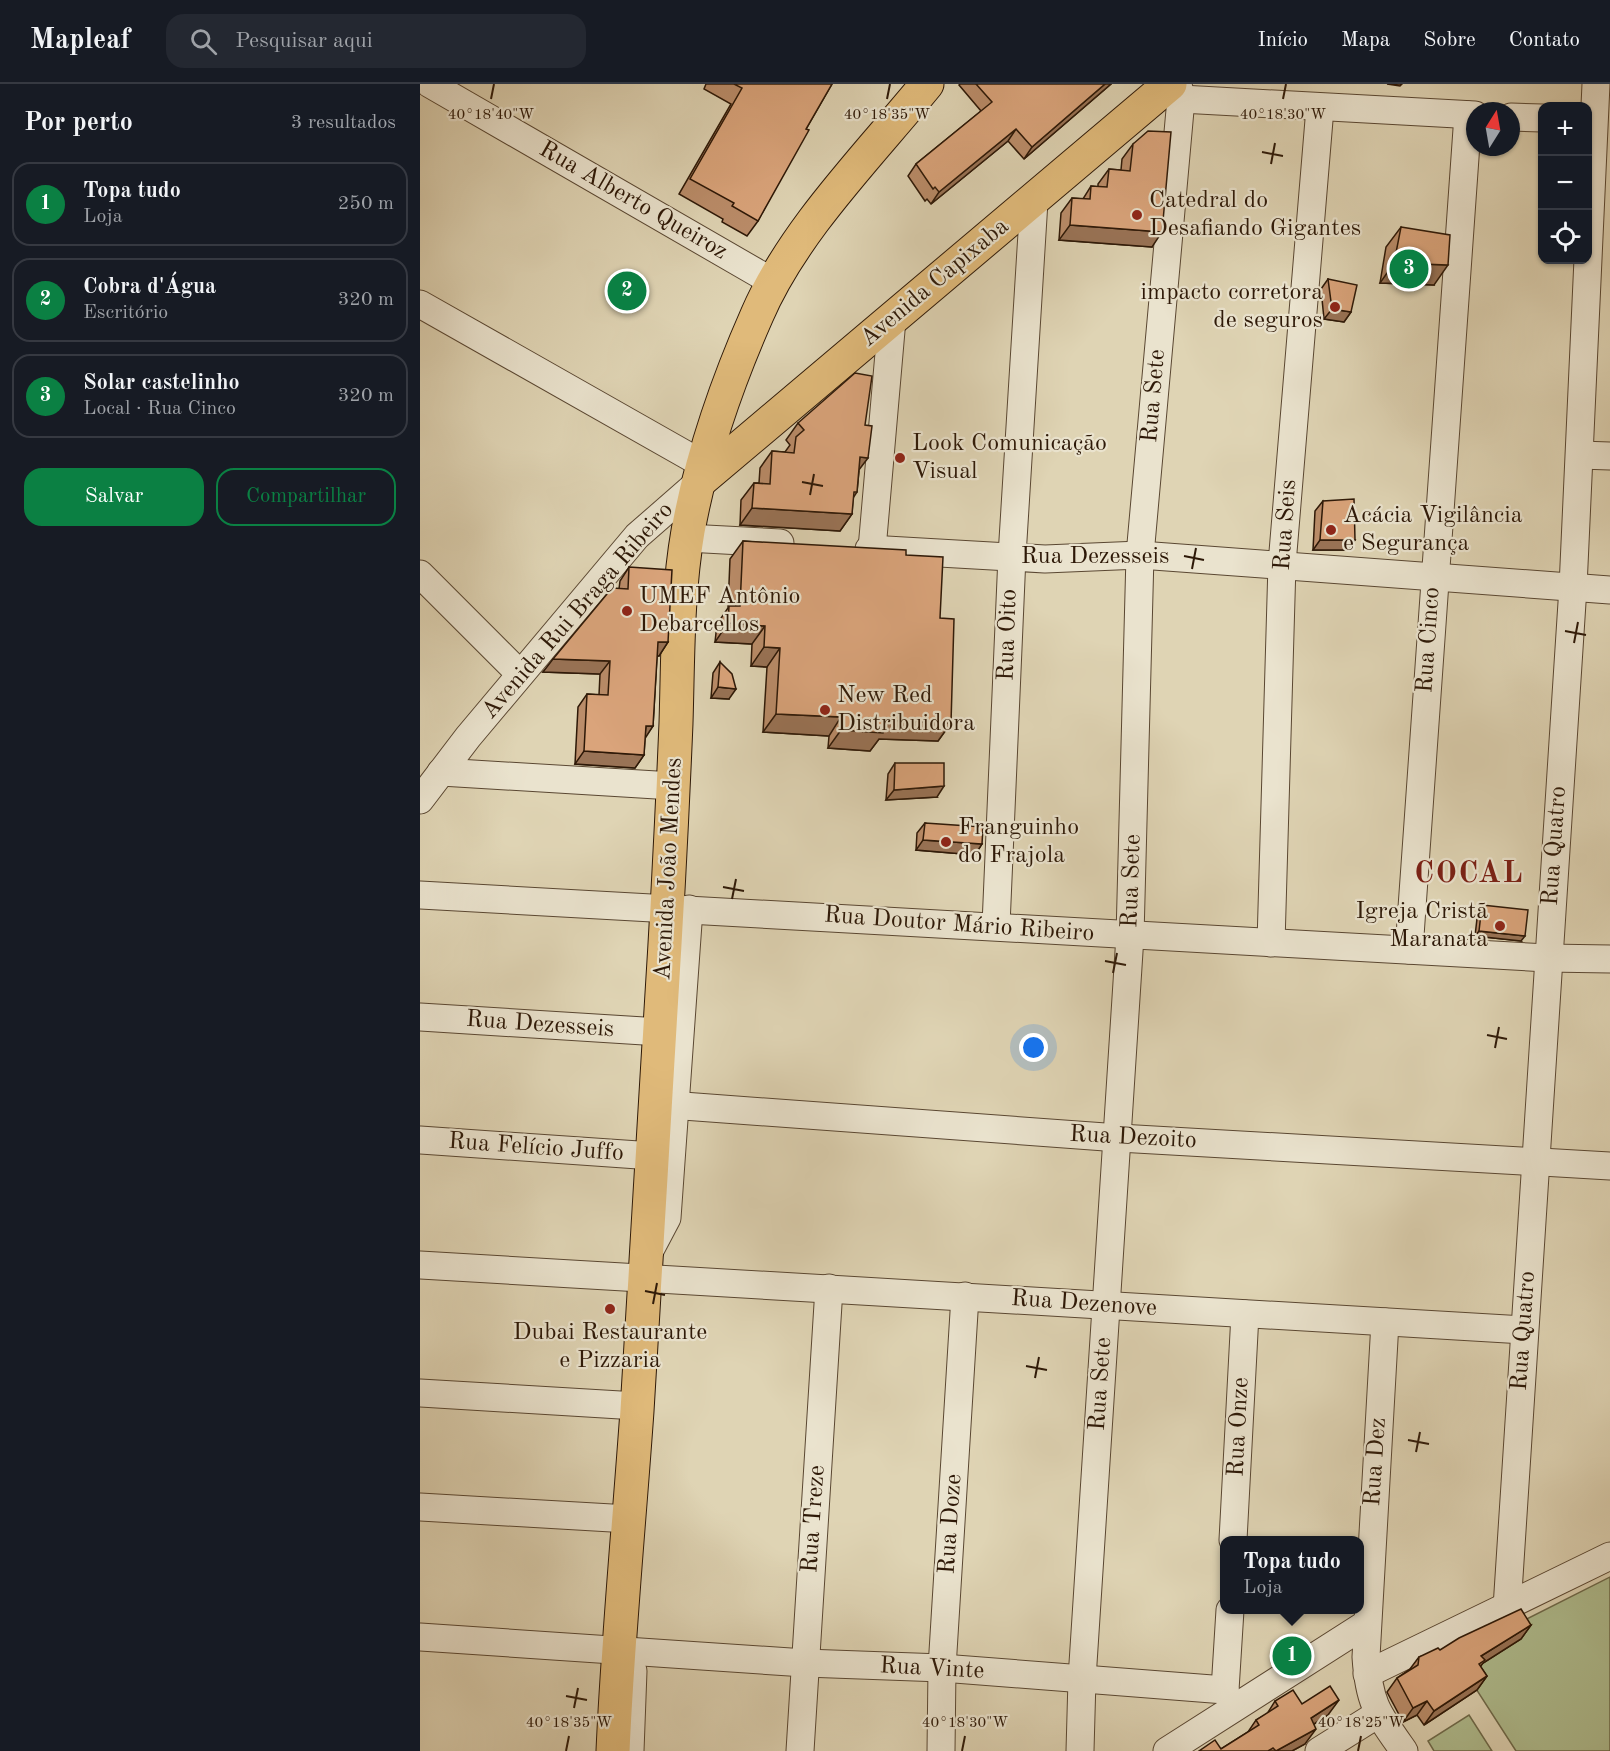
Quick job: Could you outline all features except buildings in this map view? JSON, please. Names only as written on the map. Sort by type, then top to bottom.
[{"type":"main road","points":[[706,472],[737,364],[773,282],[803,235],[927,84]]},
{"type":"main road","name":"Avenida Capixaba","points":[[706,472],[1034,201],[1176,89]]},
{"type":"main road","name":"Avenida João Mendes","points":[[613,1751],[623,1641],[652,1156],[666,1105],[660,1032],[678,908],[673,786],[681,604],[687,538],[706,472]]},
{"type":"street","name":"Rua Alberto Queiroz","points":[[430,84],[773,282]]},
{"type":"street","name":"Rua Quatro","points":[[1592,108],[1596,84]]},
{"type":"street","points":[[1176,89],[1320,108],[1466,115]]},
{"type":"street","name":"Rua Sete","points":[[1080,1751],[1082,1679],[1119,1138],[1130,936],[1140,555],[1176,89]]},
{"type":"street","name":"Rua Seis","points":[[1271,943],[1282,564],[1320,108]]},
{"type":"street","points":[[1520,117],[1538,118]]},
{"type":"street","name":"Rua Cinco","points":[[1409,950],[1433,578],[1468,156]]},
{"type":"street","name":"Rua Quatro","points":[[1506,1608],[1573,587],[1580,455],[1589,156]]},
{"type":"street","name":"Rua Oito","points":[[996,925],[1012,556],[1034,201]]},
{"type":"street","points":[[420,303],[706,472]]},
{"type":"street","name":"Rua Dezesseis","points":[[892,319],[861,548],[1045,559],[1140,555],[1610,590]]},
{"type":"street","points":[[1580,455],[1610,456]]},
{"type":"street","name":"Avenida Rui Braga Ribeiro","points":[[420,800],[520,674],[637,536],[706,472]]},
{"type":"street","points":[[687,538],[803,545]]},
{"type":"street","points":[[420,574],[520,674]]},
{"type":"street","points":[[441,772],[673,786]]},
{"type":"street","name":"Rua Doutor Mário Ribeiro","points":[[420,895],[996,925],[1130,936],[1547,958],[1610,959]]},
{"type":"street","name":"Avenida João Mendes","points":[[630,1751],[623,1641],[636,1592],[656,1323],[645,1277],[667,1218],[666,1105],[678,908]]},
{"type":"street","name":"Rua Dezesseis","points":[[420,1017],[660,1032]]},
{"type":"street","name":"Rua Dezoito","points":[[666,1105],[1119,1138],[1610,1166]]},
{"type":"street","name":"Rua Felício Juffo","points":[[420,1140],[652,1156]]},
{"type":"street","name":"Rua Dezenove","points":[[420,1265],[1524,1330]]},
{"type":"street","name":"Rua Treze","points":[[800,1751],[829,1288]]},
{"type":"street","name":"Rua Doze","points":[[941,1751],[942,1668],[965,1296]]},
{"type":"street","name":"Rua Onze","points":[[1233,1536],[1245,1314]]},
{"type":"street","name":"Rua Dez","points":[[1385,1323],[1366,1624],[1367,1674],[1370,1695],[1378,1714],[1404,1751]]},
{"type":"street","points":[[420,1393],[637,1406]]},
{"type":"street","points":[[420,1508],[629,1519]]},
{"type":"street","points":[[1367,1674],[1610,1556]]},
{"type":"street","points":[[1230,1614],[1231,1698]]},
{"type":"street","points":[[1167,1751],[1231,1698],[1366,1624]]},
{"type":"street","name":"Rua Vinte","points":[[420,1637],[623,1641],[805,1663],[942,1668],[1082,1679],[1231,1698]]},
{"type":"street","points":[[1319,1751],[1378,1714]]},
{"type":"green space","points":[[1610,1577],[1610,1751],[1516,1751],[1469,1678],[1472,1670],[1513,1626]]},
{"type":"green space","points":[[1469,1715],[1492,1751],[1434,1751],[1428,1741]]},
{"type":"place","name":"Catedral do Desafiando Gigantes","points":[[1137,215]]},
{"type":"place","name":"Solar castelinho","points":[[1409,269]]},
{"type":"place","name":"Cobra d'Água","points":[[627,291]]},
{"type":"place","name":"impacto corretora de seguros","points":[[1335,307]]},
{"type":"place","name":"Look Comunicação Visual","points":[[900,458]]},
{"type":"place","name":"Acácia Vigilância e Segurança","points":[[1331,530]]},
{"type":"place","name":"UMEF Antônio Debarcellos","points":[[627,611]]},
{"type":"place","name":"New Red Distribuidora","points":[[825,710]]},
{"type":"place","name":"Franguinho do Frajola","points":[[946,842]]},
{"type":"place","name":"Igreja Cristã Maranata","points":[[1500,926]]},
{"type":"place","name":"Dubai Restaurante e Pizzaria","points":[[610,1309]]},
{"type":"place","name":"Topa tudo","points":[[1292,1656]]},
{"type":"district","name":"COCAL","points":[[1469,874]]}]
